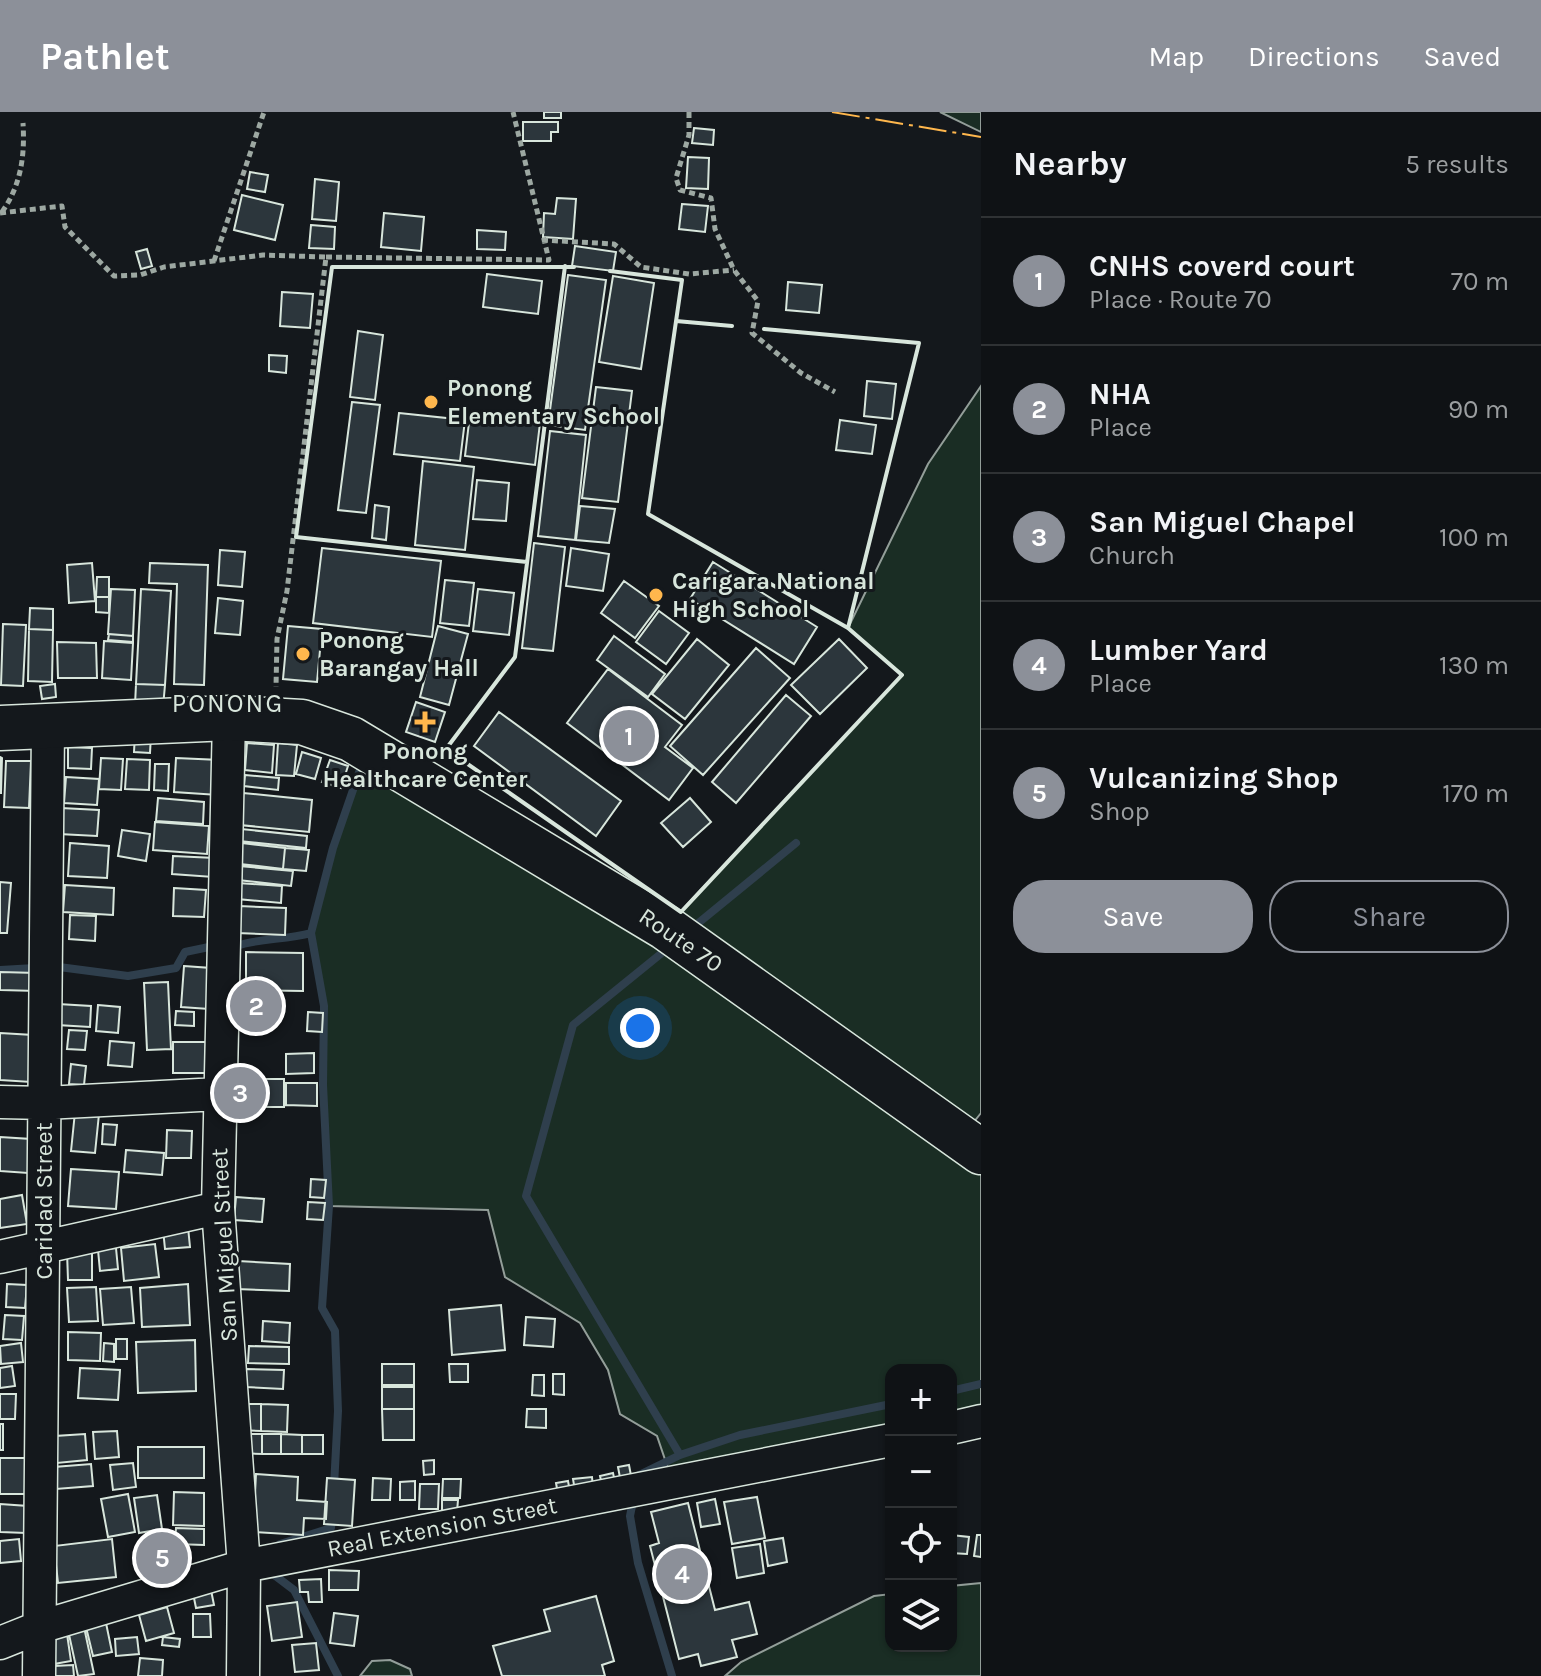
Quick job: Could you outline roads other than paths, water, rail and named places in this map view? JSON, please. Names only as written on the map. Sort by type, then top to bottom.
[{"type":"highway","name":"Route 70","points":[[0,728],[229,718],[302,722],[351,739],[666,928],[981,1152]]},
{"type":"street","name":"San Miguel Street","points":[[229,718],[218,1208],[244,1566],[243,1676]]},
{"type":"street","name":"Caridad Street","points":[[39,1676],[48,727]]},
{"type":"street","points":[[0,1102],[45,1103],[219,1094]]},
{"type":"street","points":[[0,1257],[218,1208]]},
{"type":"street","points":[[957,1427],[981,1421]]},
{"type":"street","name":"Real Extension Street","points":[[0,1643],[40,1627],[244,1566],[885,1441]]},
{"type":"waterway","points":[[334,1486],[338,1411],[335,1331],[322,1308],[329,1206],[323,1085],[324,1006],[311,933],[333,848],[363,761]]},
{"type":"waterway","points":[[691,929],[796,843]]},
{"type":"waterway","points":[[236,946],[311,933]]},
{"type":"waterway","points":[[59,967],[128,976],[176,968],[185,952],[209,947]]},
{"type":"waterway","points":[[668,948],[573,1025],[526,1196],[680,1455]]},
{"type":"waterway","points":[[0,970],[35,968]]},
{"type":"waterway","points":[[957,1390],[981,1384]]},
{"type":"waterway","points":[[639,1475],[680,1455],[740,1435],[885,1405]]},
{"type":"waterway","points":[[632,1506],[630,1516],[638,1563],[672,1676]]},
{"type":"waterway","points":[[280,1544],[331,1528],[332,1516]]},
{"type":"waterway","points":[[269,1571],[294,1590],[338,1676]]},
{"type":"place","name":"Ponong Elementary School","points":[[431,402]]},
{"type":"place","name":"Carigara National High School","points":[[656,595]]},
{"type":"place","name":"Ponong Barangay Hall","points":[[303,654]]},
{"type":"place","name":"Ponong Healthcare Center","points":[[425,722]]},
{"type":"place","name":"CNHS coverd court","points":[[629,736]]},
{"type":"place","name":"NHA","points":[[256,1006]]},
{"type":"place","name":"San Miguel Chapel","points":[[240,1093]]},
{"type":"place","name":"Vulcanizing Shop","points":[[162,1558]]},
{"type":"place","name":"Lumber Yard","points":[[682,1574]]},
{"type":"district","name":"PONONG","points":[[228,703]]}]
